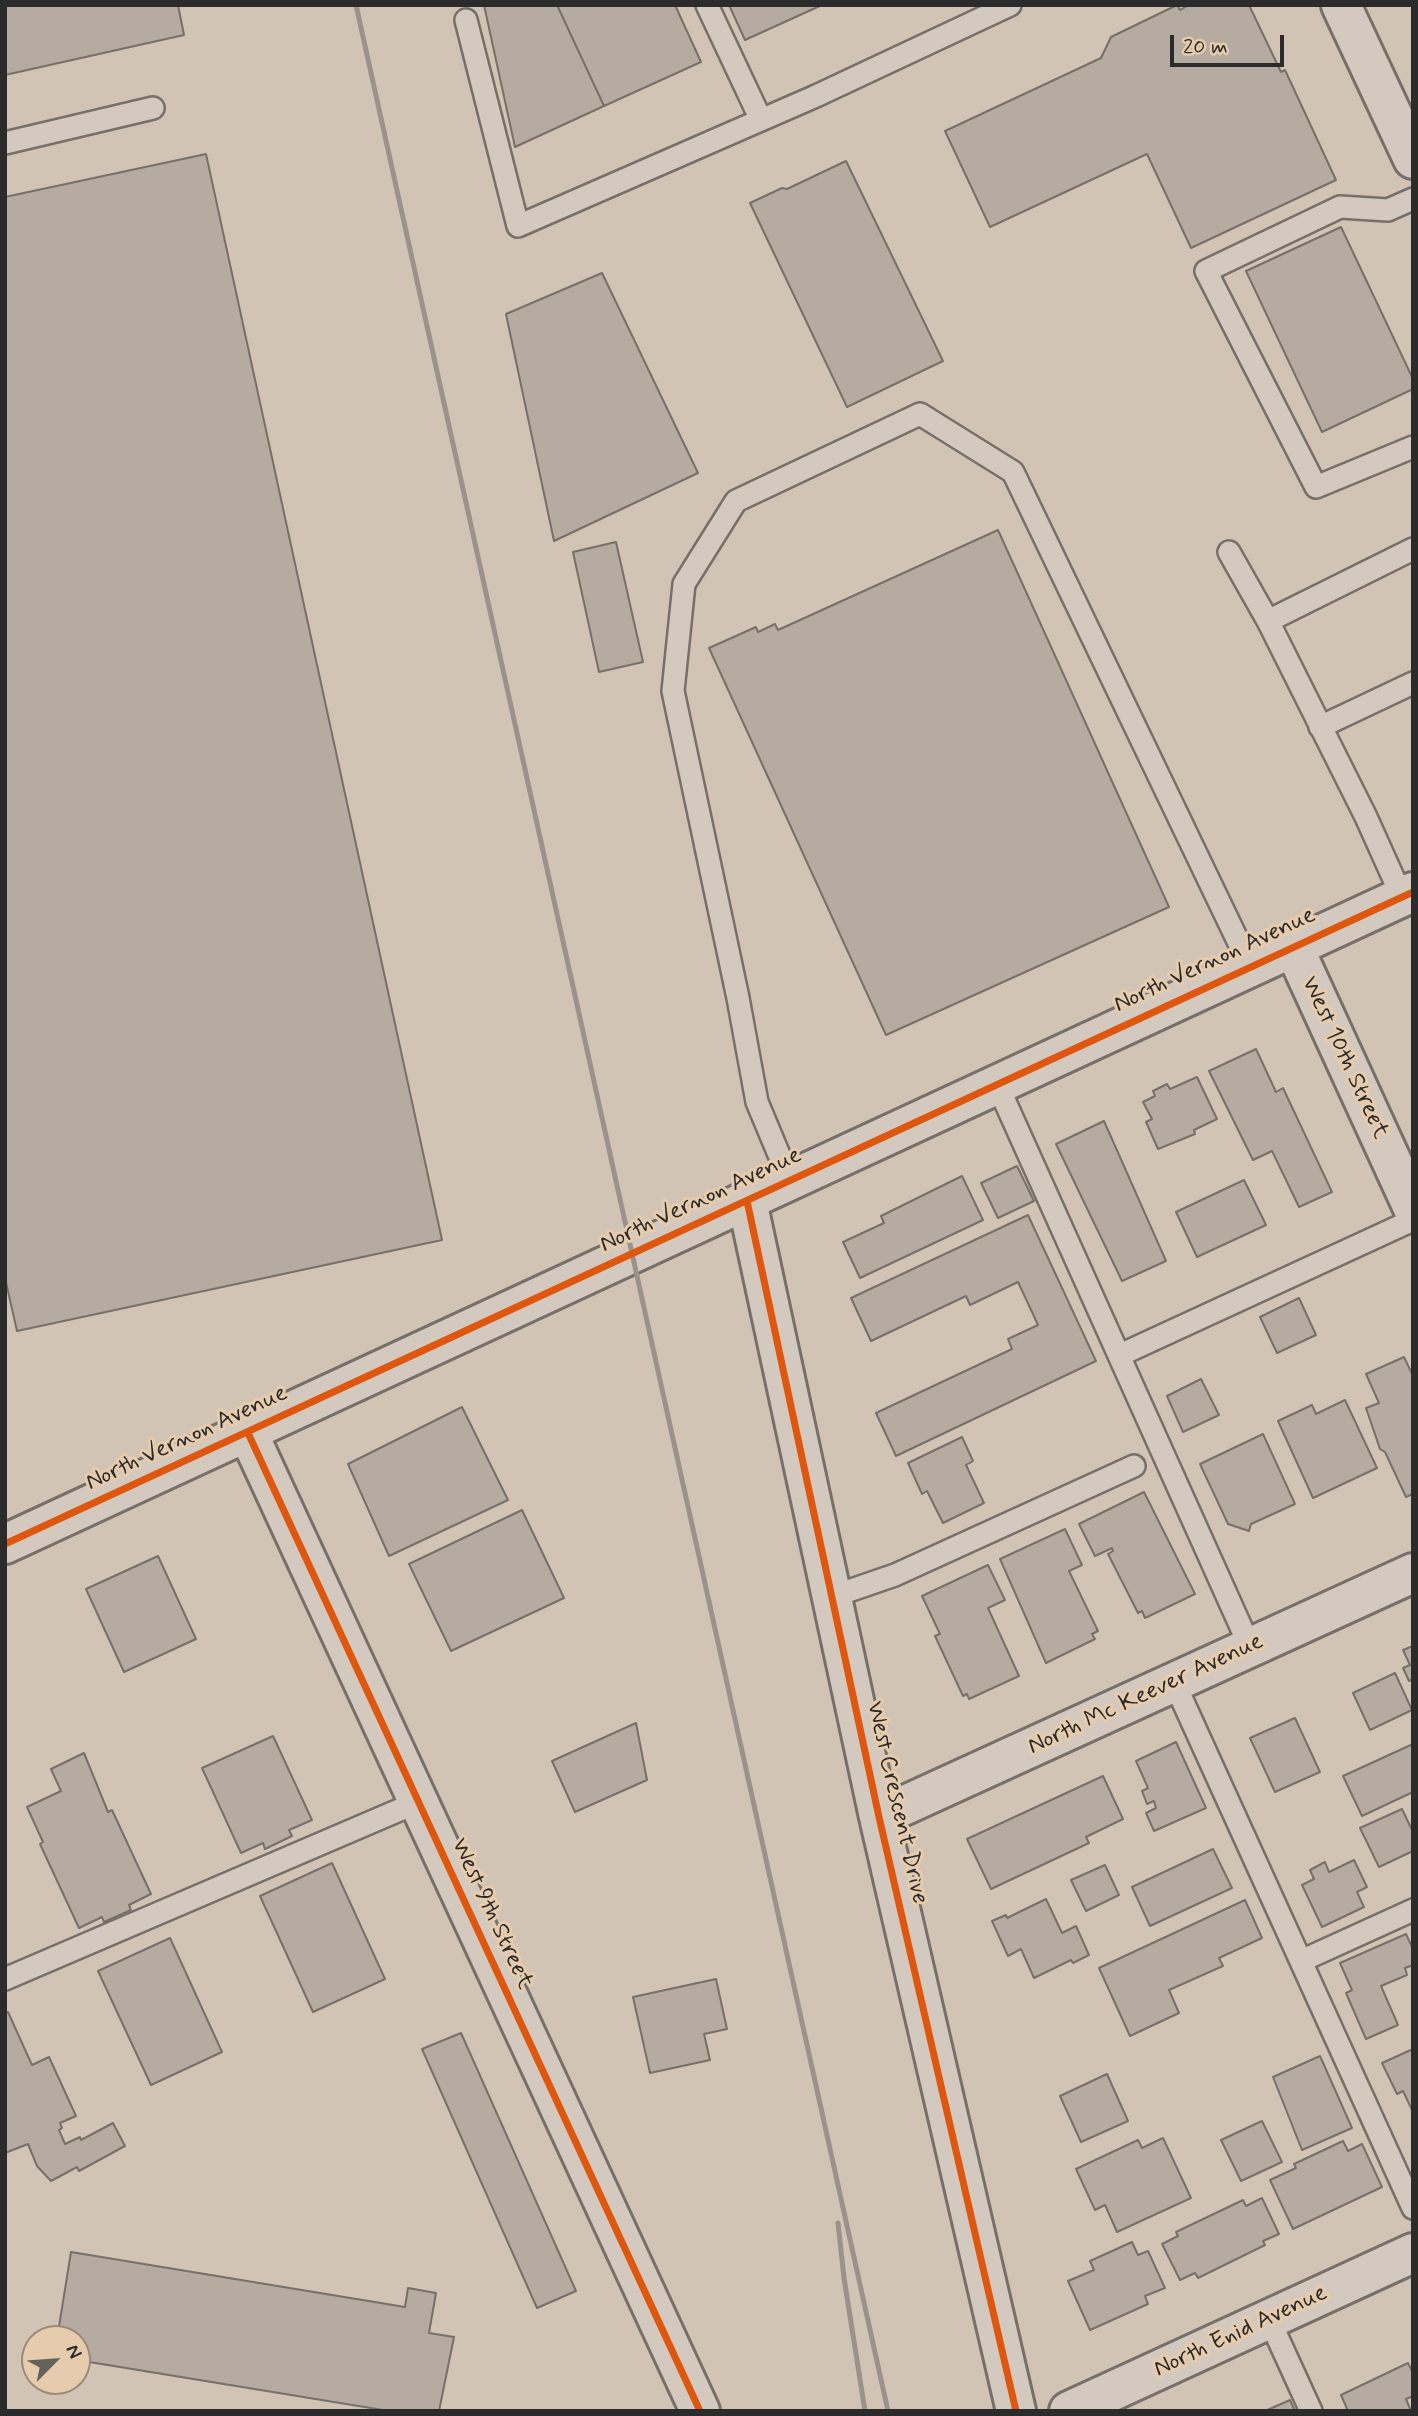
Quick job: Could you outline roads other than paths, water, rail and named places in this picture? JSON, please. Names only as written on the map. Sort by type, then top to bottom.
[{"type":"street","points":[[1341,5],[1413,159]]},
{"type":"street","name":"North Vernon Avenue","points":[[5,1544],[1407,894]]},
{"type":"street","name":"West 10th Street","points":[[1293,946],[1413,1208]]},
{"type":"street","name":"West Crescent Drive","points":[[747,1201],[878,1817],[1016,2411]]},
{"type":"street","name":"West 9th Street","points":[[248,1433],[700,2411]]},
{"type":"street","name":"North Mc Keever Avenue","points":[[878,1817],[1413,1573]]},
{"type":"street","name":"North Enid Avenue","points":[[1069,2411],[1413,2253]]},
{"type":"lane","points":[[707,5],[761,120]]},
{"type":"lane","points":[[466,20],[518,226],[761,120],[1010,5]]},
{"type":"lane","points":[[5,143],[153,108]]},
{"type":"lane","points":[[1413,199],[1388,210],[1340,208],[1206,271],[1315,486],[1413,447]]},
{"type":"lane","points":[[790,1181],[757,1102],[738,998],[673,691],[684,584],[736,501],[920,414],[1013,472],[1250,967]]},
{"type":"lane","points":[[1268,621],[1413,549]]},
{"type":"lane","points":[[1228,552],[1268,621],[1407,894]]},
{"type":"lane","points":[[1320,727],[1413,683]]},
{"type":"lane","points":[[997,1084],[1250,1647]]},
{"type":"lane","points":[[1120,1354],[1413,1220]]},
{"type":"lane","points":[[831,1597],[895,1575],[1133,1466]]},
{"type":"lane","points":[[1174,1682],[1413,2208]]},
{"type":"lane","points":[[5,1979],[418,1802]]},
{"type":"lane","points":[[1301,1961],[1413,1910]]},
{"type":"lane","points":[[1269,2319],[1311,2411]]},
{"type":"railway","points":[[356,5],[888,2411]]},
{"type":"railway","points":[[838,2223],[865,2411]]}]
